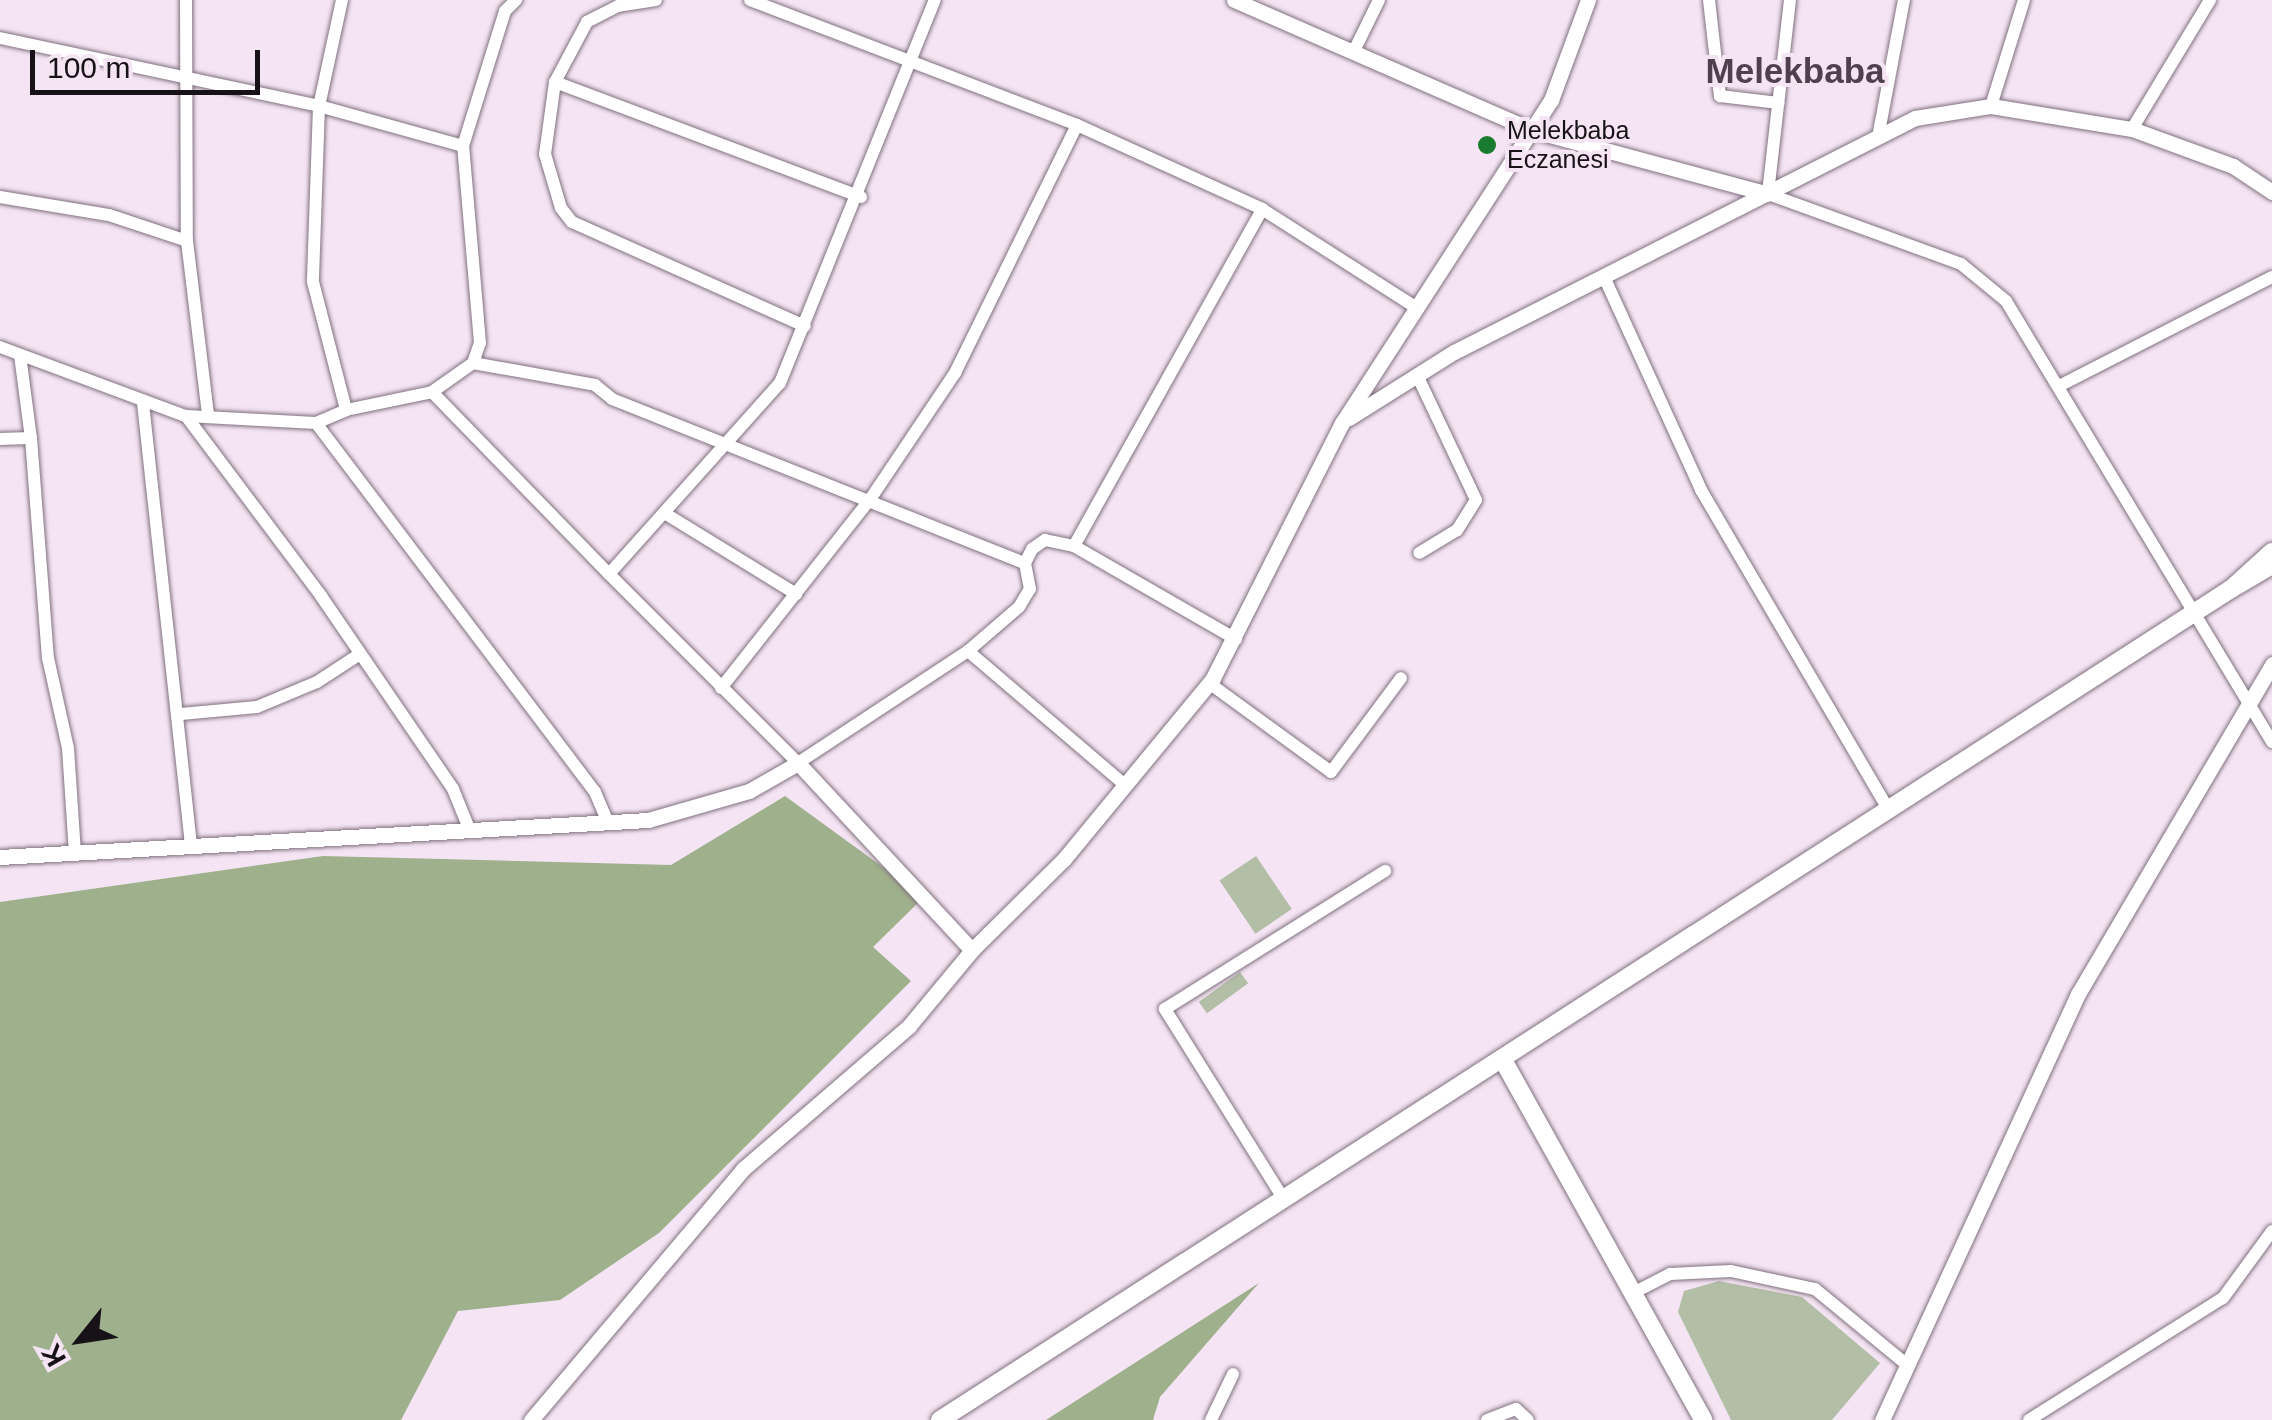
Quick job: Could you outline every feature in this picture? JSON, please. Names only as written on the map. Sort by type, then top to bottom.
[{"type":"main road","points":[[2230,589],[2272,552]]},
{"type":"main road","points":[[940,1420],[2272,565]]},
{"type":"main road","points":[[1503,1060],[1703,1420]]},
{"type":"street","points":[[186,0],[182,76],[187,241],[208,415]]},
{"type":"street","points":[[342,0],[319,106],[313,282],[346,410]]},
{"type":"street","points":[[0,347],[186,416],[316,423],[346,410],[432,392],[473,363],[480,343],[463,146],[506,6],[516,0]]},
{"type":"street","points":[[656,0],[618,6],[587,22],[556,82],[545,154],[561,208],[572,222],[805,326]]},
{"type":"street","points":[[750,0],[1077,125],[1262,209],[1417,308]]},
{"type":"street","points":[[609,574],[666,514],[723,442],[780,383],[861,196],[907,57],[934,0]]},
{"type":"street","points":[[1234,0],[1261,5],[1353,52],[1532,130],[1768,194],[1961,264],[2006,301],[2250,699],[2272,742]]},
{"type":"street","points":[[1353,52],[1379,0]]},
{"type":"street","points":[[531,1420],[743,1169],[909,1026],[972,950],[1064,859],[1209,683],[1236,639],[1342,422],[1551,100],[1588,0]]},
{"type":"street","points":[[1710,0],[1720,96],[1779,103]]},
{"type":"street","points":[[1768,194],[1790,0]]},
{"type":"street","points":[[1879,132],[1904,0]]},
{"type":"street","points":[[1990,106],[2024,0]]},
{"type":"street","points":[[2132,129],[2210,0]]},
{"type":"street","points":[[0,38],[319,106],[463,146]]},
{"type":"street","points":[[556,82],[861,196]]},
{"type":"street","points":[[1342,422],[1417,376],[1879,132],[1956,108],[1990,106],[2132,129],[2233,166],[2272,192]]},
{"type":"street","points":[[722,688],[871,498],[955,373],[1077,125]]},
{"type":"street","points":[[0,197],[109,215],[187,241]]},
{"type":"street","points":[[1074,546],[1262,209]]},
{"type":"street","points":[[2060,386],[2272,278]]},
{"type":"street","points":[[1606,279],[1700,490],[1890,812]]},
{"type":"street","points":[[20,355],[48,658],[68,748],[75,854]]},
{"type":"street","points":[[473,363],[595,385],[612,398],[871,498],[1025,564]]},
{"type":"street","points":[[1417,376],[1476,500],[1457,530],[1419,552]]},
{"type":"street","points":[[432,392],[798,763],[972,950]]},
{"type":"street","points":[[143,403],[181,714],[191,844]]},
{"type":"street","points":[[186,416],[454,788],[468,826]]},
{"type":"street","points":[[316,423],[595,792],[608,822]]},
{"type":"street","points":[[0,439],[30,438]]},
{"type":"street","points":[[666,514],[796,594]]},
{"type":"street","points":[[0,857],[468,826],[608,822],[706,807],[798,763],[968,651],[1019,607],[1030,589],[1025,564],[1044,540],[1074,546],[1236,639]]},
{"type":"street","points":[[968,651],[1126,784]]},
{"type":"street","points":[[181,714],[256,707],[317,682],[360,654]]},
{"type":"street","points":[[1882,1420],[2078,994],[2272,664]]},
{"type":"street","points":[[1209,683],[1331,772],[1401,678]]},
{"type":"street","points":[[1282,1198],[1165,1010],[1385,872]]},
{"type":"street","points":[[2028,1420],[2224,1298],[2272,1231]]},
{"type":"street","points":[[1632,1293],[1670,1274],[1731,1271],[1815,1288],[1906,1364]]},
{"type":"street","points":[[1210,1420],[1233,1374]]},
{"type":"street","points":[[1487,1420],[1516,1409],[1528,1420]]},
{"type":"green space","points":[[785,796],[924,897],[873,947],[911,981],[659,1233],[560,1300],[458,1311],[401,1420],[0,1420],[0,902],[323,856],[671,865]]},
{"type":"green space","points":[[1256,856],[1292,909],[1255,934],[1220,881]]},
{"type":"green space","points":[[1240,972],[1248,983],[1207,1013],[1199,1002]]},
{"type":"green space","points":[[1719,1281],[1802,1297],[1880,1363],[1832,1420],[1731,1420],[1678,1312],[1684,1291]]},
{"type":"green space","points":[[1259,1283],[1160,1397],[1153,1420],[1046,1420]]},
{"type":"place","name":"Melekbaba Eczanesi","points":[[1487,145]]},
{"type":"district","name":"Melekbaba","points":[[1795,71]]}]
